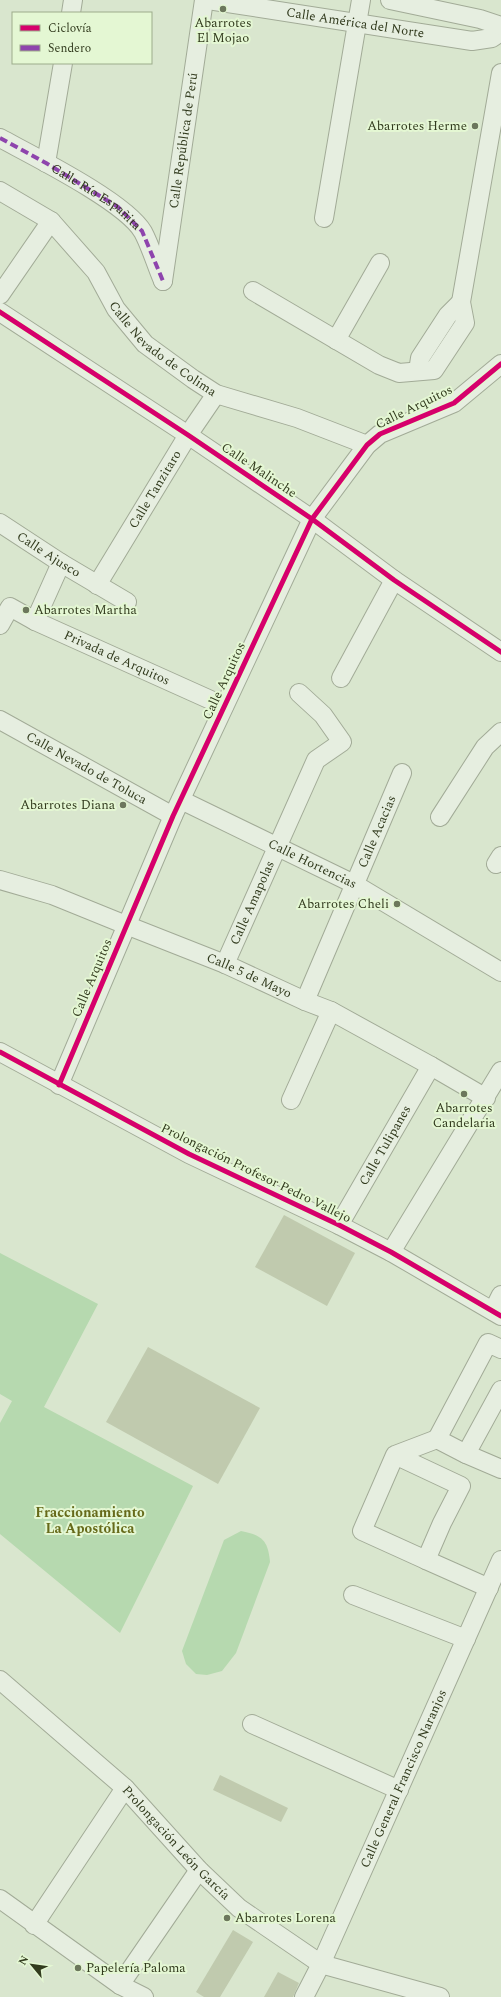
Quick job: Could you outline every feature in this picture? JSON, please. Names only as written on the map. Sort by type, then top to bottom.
[{"type":"street","points":[[71,12],[73,0]]},
{"type":"street","name":"Calle República de Perú","points":[[163,282],[204,0]]},
{"type":"street","name":"Calle América del Norte","points":[[208,0],[472,41],[492,38],[501,32]]},
{"type":"street","points":[[324,218],[361,0]]},
{"type":"street","name":"Calle América del Norte","points":[[390,0],[480,19],[501,26]]},
{"type":"street","points":[[46,163],[63,64]]},
{"type":"street","points":[[253,291],[379,365],[398,373],[418,371],[420,358],[448,315],[461,302],[500,84]]},
{"type":"street","name":"Calle Río Españita","points":[[0,138],[46,163],[118,207],[142,231],[163,282]]},
{"type":"street","name":"Calle Nevado de Colima","points":[[0,191],[52,221],[96,272],[116,310],[145,344],[216,394],[297,418],[368,445]]},
{"type":"street","points":[[0,295],[52,221]]},
{"type":"street","points":[[336,340],[380,263]]},
{"type":"street","name":"Calle Malinche","points":[[0,312],[188,435],[312,519],[394,580],[499,647]]},
{"type":"street","name":"Calle Arquitos","points":[[59,1085],[177,808],[312,519],[368,445],[380,434],[454,403],[501,364]]},
{"type":"street","name":"Calle Tanzitaro","points":[[97,585],[188,435],[216,394]]},
{"type":"street","name":"Calle Ajusco","points":[[0,523],[61,563],[127,602]]},
{"type":"street","points":[[35,621],[61,563]]},
{"type":"street","points":[[341,678],[394,580]]},
{"type":"street","name":"Privada de Arquitos","points":[[0,625],[10,607],[35,621],[224,706]]},
{"type":"street","name":"Calle Amapolas","points":[[225,964],[316,760],[342,742],[323,716],[299,693]]},
{"type":"street","name":"Calle Nevado de Toluca","points":[[0,720],[177,808]]},
{"type":"street","points":[[440,817],[485,747],[501,732]]},
{"type":"street","name":"Calle Acacias","points":[[305,1001],[402,773]]},
{"type":"street","name":"Calle Hortencias","points":[[177,808],[278,846],[354,884],[501,972]]},
{"type":"street","name":"Calle 5 de Mayo","points":[[0,880],[52,895],[225,964],[305,1001],[331,1011],[486,1098]]},
{"type":"street","points":[[291,1100],[331,1011]]},
{"type":"street","name":"Prolongación Profesor Pedro Vallejo","points":[[0,1052],[189,1154],[338,1225],[390,1252],[497,1313]]},
{"type":"street","name":"Calle Tulipanes","points":[[338,1225],[431,1066]]},
{"type":"street","points":[[390,1252],[486,1098],[501,1071]]},
{"type":"street","points":[[497,1313],[501,1294]]},
{"type":"street","points":[[489,1588],[362,1531],[395,1455],[437,1439],[488,1343],[501,1349]]},
{"type":"street","points":[[466,1454],[501,1390]]},
{"type":"street","points":[[437,1439],[466,1454],[501,1469]]},
{"type":"street","points":[[395,1455],[460,1486],[426,1560]]},
{"type":"street","name":"Calle General Francisco Naranjos","points":[[304,1997],[321,1964],[501,1560]]},
{"type":"street","points":[[353,1595],[466,1639]]},
{"type":"street","name":"Prolongación León García","points":[[0,1680],[125,1788],[199,1870],[239,1908],[321,1964],[440,1997]]},
{"type":"street","points":[[252,1724],[399,1790]]},
{"type":"street","points":[[34,1925],[125,1788]]},
{"type":"street","points":[[120,1985],[199,1870]]},
{"type":"street","points":[[0,1899],[34,1925],[120,1985],[144,1997]]},
{"type":"green space","points":[[0,1253],[98,1304],[44,1407],[193,1486],[120,1633],[0,1534],[0,1423],[12,1401],[0,1394]]},
{"type":"green space","points":[[241,1531],[254,1534],[263,1540],[268,1548],[270,1562],[236,1653],[222,1671],[207,1675],[196,1674],[186,1664],[182,1651],[224,1540]]},
{"type":"building","points":[[284,1215],[355,1253],[327,1306],[255,1267]]},
{"type":"building","points":[[148,1347],[260,1408],[218,1484],[106,1422]]},
{"type":"building","points":[[220,1775],[288,1808],[281,1822],[213,1790]]},
{"type":"building","points":[[233,1930],[253,1942],[220,1997],[204,1997],[196,1992]]},
{"type":"building","points":[[278,1972],[299,1983],[293,1997],[264,1997]]},
{"type":"marked path","points":[[0,138],[46,163],[118,207],[142,231],[163,281]]},
{"type":"cycle path","points":[[0,312],[188,435],[312,519],[394,580],[501,652]]},
{"type":"cycle path","points":[[59,1085],[173,816],[312,519],[367,445],[380,434],[454,403],[501,364]]},
{"type":"cycle path","points":[[0,1052],[189,1154],[339,1225],[391,1252],[501,1316]]},
{"type":"place","name":"Abarrotes El Mojao","points":[[223,9]]},
{"type":"place","name":"Abarrotes Herme","points":[[475,126]]},
{"type":"place","name":"Abarrotes Martha","points":[[26,610]]},
{"type":"place","name":"Abarrotes Diana","points":[[123,805]]},
{"type":"place","name":"Abarrotes Cheli","points":[[397,904]]},
{"type":"place","name":"Abarrotes Candelaria","points":[[464,1094]]},
{"type":"place","name":"Abarrotes Lorena","points":[[227,1918]]},
{"type":"place","name":"Papelería Paloma","points":[[78,1968]]},
{"type":"district","name":"Fraccionamiento La Apostólica","points":[[90,1520]]}]
